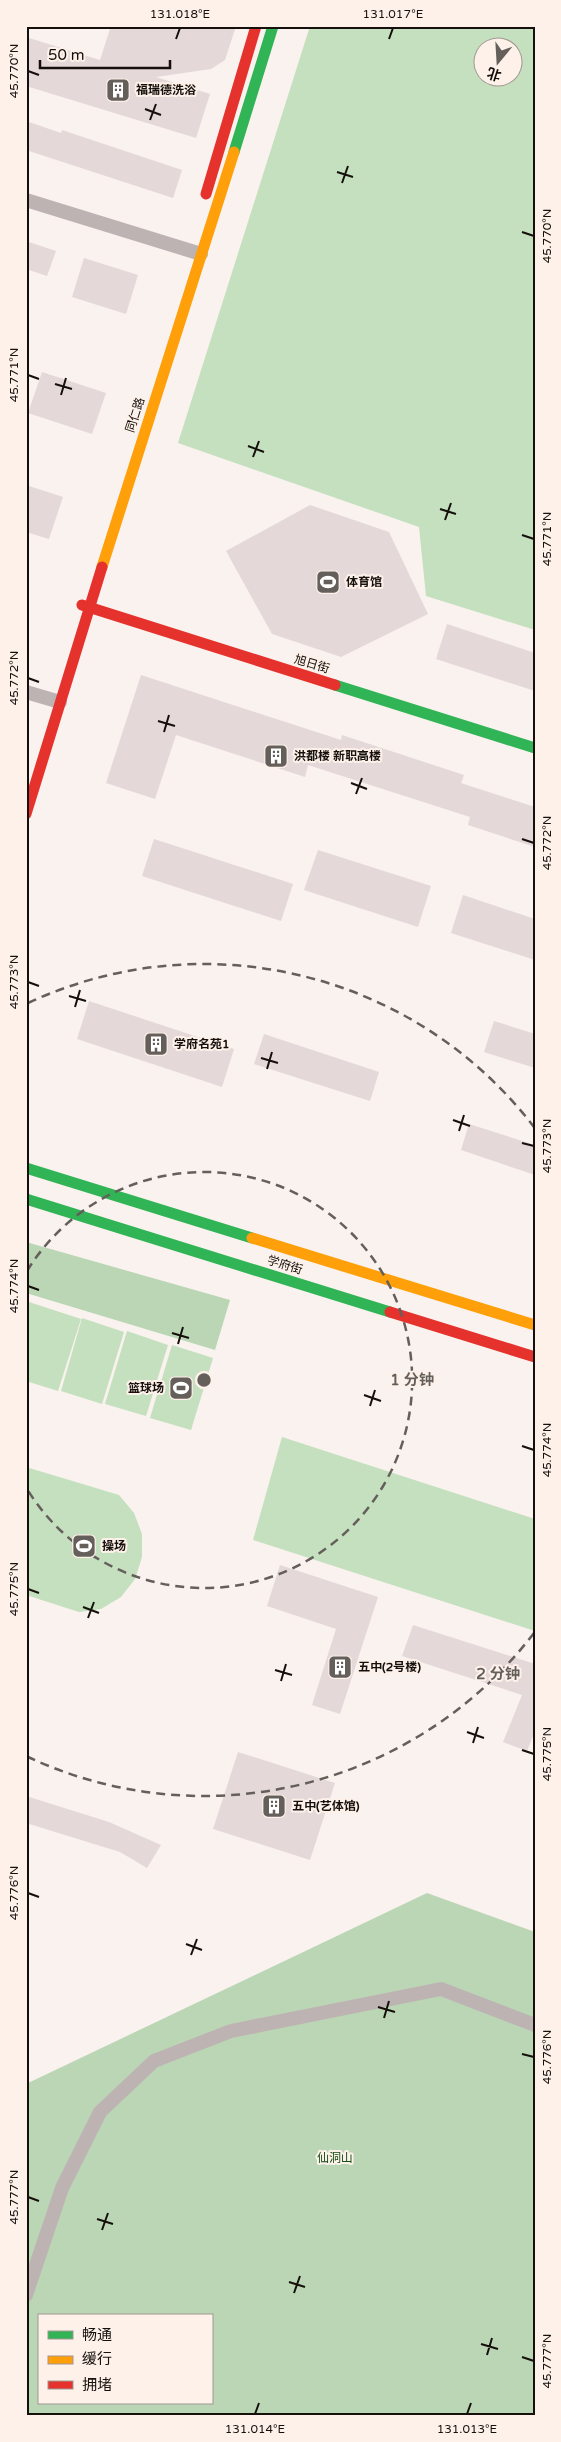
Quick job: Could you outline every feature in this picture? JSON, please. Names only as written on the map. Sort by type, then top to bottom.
[{"type":"main road","points":[[203,204],[256,26]]},
{"type":"main road","name":"同仁路","points":[[26,814],[56,701],[192,252],[273,26]]},
{"type":"main road","name":"同仁路","points":[[85,606],[166,328]]},
{"type":"main road","name":"旭日街","points":[[85,606],[535,748]]},
{"type":"main road","name":"同仁路","points":[[26,780],[56,701]]},
{"type":"main road","name":"学府街","points":[[26,1168],[535,1325]]},
{"type":"main road","name":"学府街","points":[[26,1199],[535,1357]]},
{"type":"street","points":[[26,200],[192,252]]},
{"type":"street","points":[[26,692],[56,701]]},
{"type":"street","points":[[26,2295],[62,2188],[100,2112],[154,2061],[231,2031],[441,1989],[535,2025]]},
{"type":"green space","points":[[310,26],[535,26],[535,630],[426,596],[419,527],[178,443]]},
{"type":"green space","points":[[26,1242],[230,1300],[215,1350],[26,1293]]},
{"type":"green space","points":[[26,1301],[81,1319],[58,1391],[26,1381]]},
{"type":"green space","name":"篮球场","points":[[82,1318],[124,1332],[102,1404],[61,1391]]},
{"type":"green space","name":"篮球场","points":[[127,1331],[168,1345],[146,1416],[105,1404]]},
{"type":"green space","name":"篮球场","points":[[172,1345],[213,1358],[191,1430],[150,1418]]},
{"type":"green space","points":[[282,1437],[535,1519],[535,1631],[253,1540]]},
{"type":"green space","name":"操场","points":[[26,1467],[119,1495],[134,1513],[142,1534],[142,1557],[135,1579],[121,1597],[101,1609],[79,1612],[26,1595]]},
{"type":"green space","name":"仙洞山","points":[[427,1893],[535,1932],[535,2416],[26,2416],[26,2084]]},
{"type":"building","name":"福瑞德洗浴","points":[[111,26],[236,26],[225,60],[211,69],[156,77],[210,94],[196,138],[26,86],[26,37],[100,60]]},
{"type":"building","points":[[26,121],[61,133],[62,130],[182,170],[173,198],[26,150]]},
{"type":"building","points":[[26,241],[56,251],[47,276],[26,269]]},
{"type":"building","points":[[84,258],[138,275],[126,314],[72,297]]},
{"type":"building","points":[[42,372],[106,393],[92,434],[28,413]]},
{"type":"building","points":[[26,485],[63,497],[49,539],[26,532]]},
{"type":"building","name":"体育馆","points":[[310,505],[389,532],[428,614],[341,657],[272,634],[226,551]]},
{"type":"building","points":[[447,624],[535,653],[535,691],[436,659]]},
{"type":"building","points":[[141,675],[341,740],[342,735],[464,775],[461,783],[535,807],[535,847],[468,825],[470,817],[308,765],[305,777],[176,735],[155,799],[106,783]]},
{"type":"building","points":[[154,839],[293,884],[281,921],[142,876]]},
{"type":"building","points":[[318,850],[431,886],[418,927],[304,890]]},
{"type":"building","points":[[463,895],[535,919],[535,960],[451,933]]},
{"type":"building","name":"学府名苑1","points":[[89,1001],[234,1049],[222,1087],[77,1039]]},
{"type":"building","points":[[494,1021],[535,1034],[535,1068],[484,1052]]},
{"type":"building","points":[[264,1034],[379,1072],[370,1101],[254,1064]]},
{"type":"building","points":[[469,1124],[535,1145],[535,1175],[461,1150]]},
{"type":"building","name":"五中(2号楼)","points":[[280,1565],[378,1597],[340,1714],[312,1705],[336,1629],[267,1606]]},
{"type":"building","points":[[413,1625],[535,1664],[535,1731],[527,1751],[503,1742],[522,1695],[402,1656]]},
{"type":"building","name":"五中(艺体馆)","points":[[238,1752],[335,1783],[310,1860],[213,1829]]},
{"type":"building","points":[[26,1796],[109,1822],[161,1845],[147,1868],[120,1852],[26,1823]]},
{"type":"traffic: fast","points":[[234,152],[273,26]]},
{"type":"traffic: fast","points":[[335,685],[535,748]]},
{"type":"traffic: fast","points":[[26,1168],[252,1238]]},
{"type":"traffic: fast","points":[[26,1199],[390,1312]]},
{"type":"traffic: slow","points":[[102,567],[234,152]]},
{"type":"traffic: slow","points":[[252,1238],[535,1325]]},
{"type":"traffic: jam","points":[[206,194],[256,26]]},
{"type":"traffic: jam","points":[[26,814],[102,567]]},
{"type":"traffic: jam","points":[[82,605],[335,685]]},
{"type":"traffic: jam","points":[[390,1312],[535,1357]]},
{"type":"place","name":"福瑞德洗浴","points":[[118,90]]},
{"type":"place","name":"体育馆","points":[[328,582]]},
{"type":"place","name":"洪都楼 新职高楼","points":[[276,756]]},
{"type":"place","name":"学府名苑1","points":[[156,1044]]},
{"type":"place","name":"篮球场","points":[[181,1388]]},
{"type":"place","name":"操场","points":[[84,1546]]},
{"type":"place","name":"五中(2号楼)","points":[[340,1667]]},
{"type":"place","name":"五中(艺体馆)","points":[[274,1806]]}]
